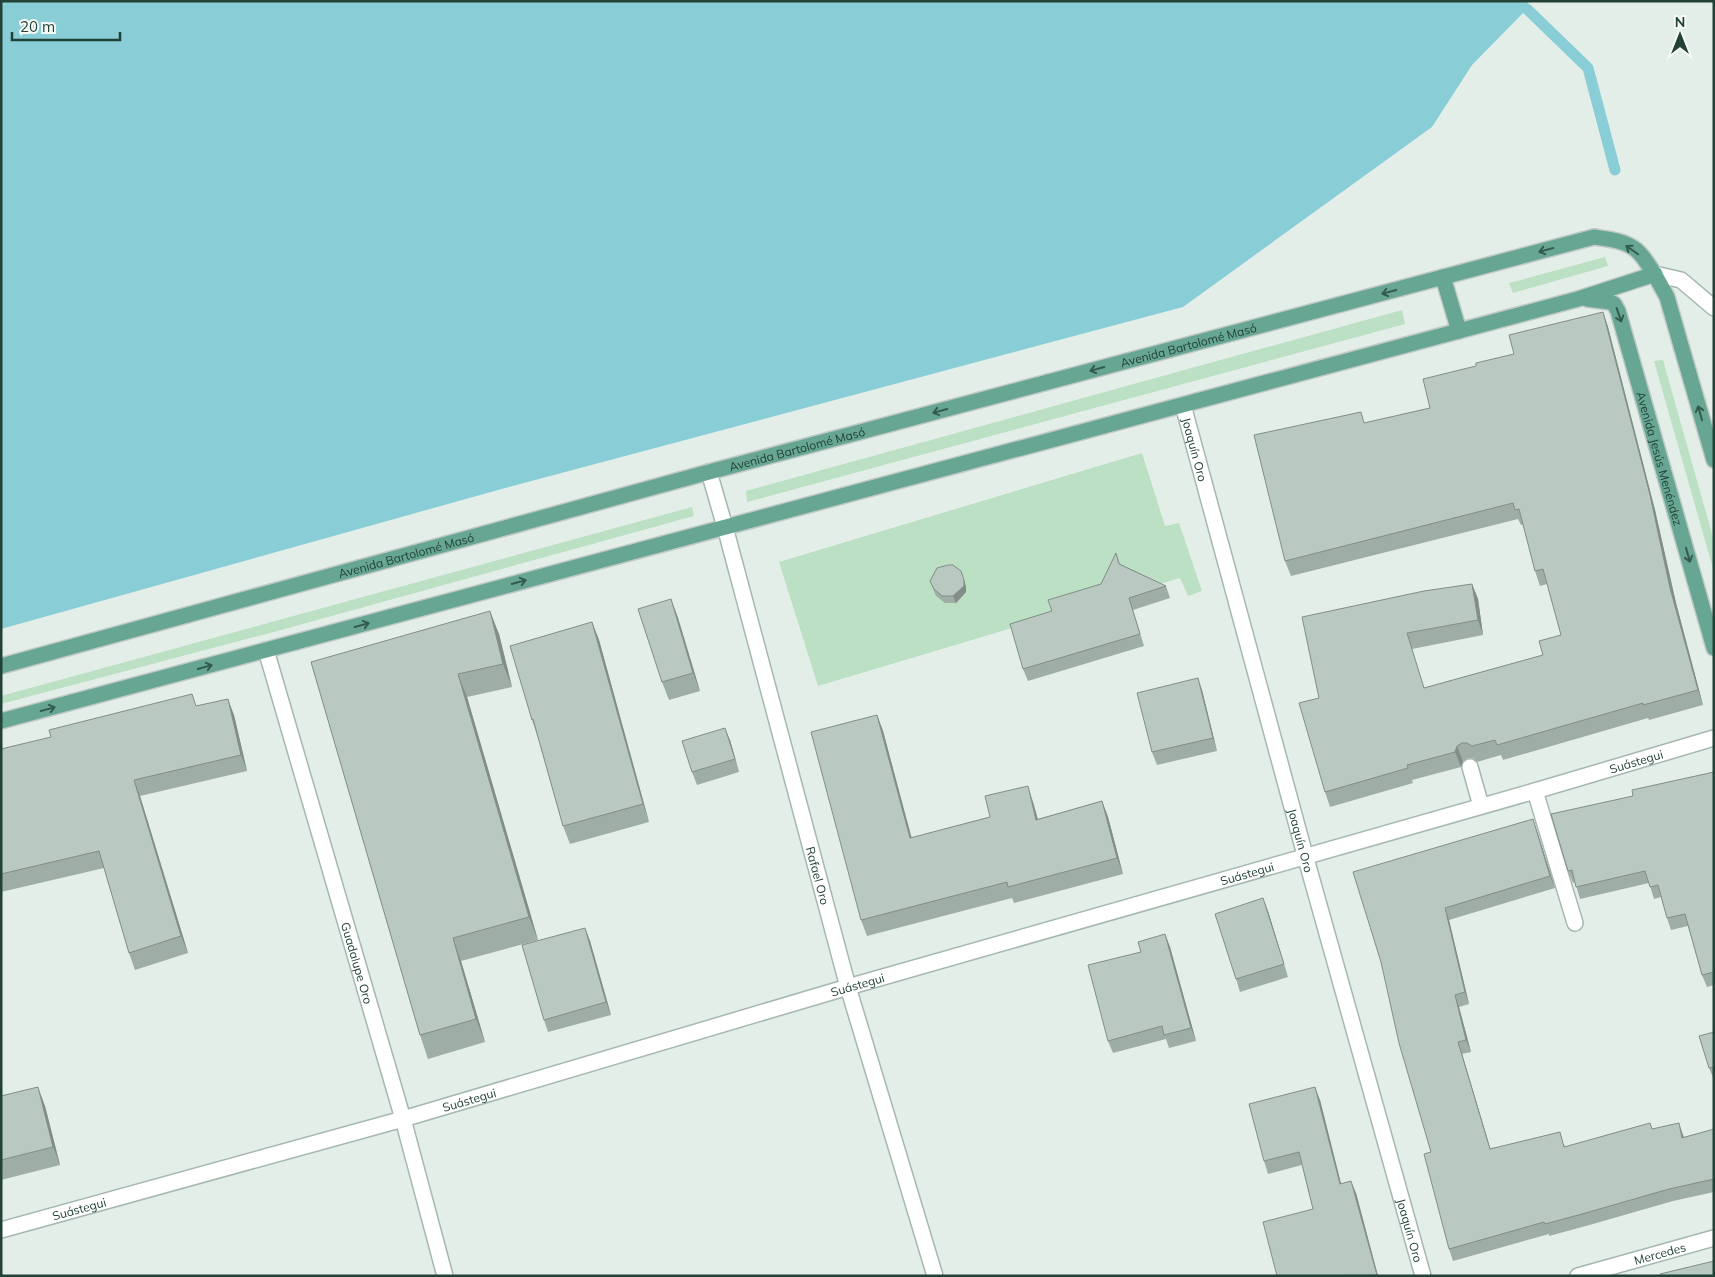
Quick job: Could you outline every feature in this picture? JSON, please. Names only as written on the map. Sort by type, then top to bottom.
[{"type":"main road","name":"Avenida Bartolomé Masó","points":[[1,666],[709,472],[1594,238],[1613,240],[1635,249],[1655,274]]},
{"type":"main road","points":[[1,721],[1578,299],[1655,274],[1667,297],[1714,460]]},
{"type":"main road","points":[[1443,277],[1459,331]]},
{"type":"main road","name":"Avenida Jesús Menéndez","points":[[1578,299],[1610,302],[1614,304],[1618,311],[1714,648]]},
{"type":"street","points":[[1655,274],[1681,280],[1713,307]]},
{"type":"street","name":"Joaquín Oro","points":[[1183,405],[1305,855],[1423,1276]]},
{"type":"street","name":"Rafael Oro","points":[[709,472],[848,987],[935,1276]]},
{"type":"street","name":"Guadalupe Oro","points":[[266,650],[403,1119],[445,1276]]},
{"type":"street","name":"Suástegui","points":[[1,1230],[403,1119],[848,987],[1714,738]]},
{"type":"street","points":[[1470,767],[1481,806]]},
{"type":"street","points":[[1535,791],[1575,923]]},
{"type":"street","name":"Mercedes","points":[[1578,1276],[1714,1238]]},
{"type":"green space","points":[[1605,257],[1608,266],[1513,293],[1509,283]]},
{"type":"green space","points":[[1402,310],[1405,324],[747,502],[746,491]]},
{"type":"green space","points":[[1663,360],[1714,541],[1714,572],[1654,361]]},
{"type":"green space","points":[[1142,453],[1165,526],[1179,523],[1202,591],[1188,596],[1180,578],[818,686],[779,562]]},
{"type":"green space","points":[[692,507],[694,516],[281,630],[1,704],[1,696]]},
{"type":"water","points":[[1,1],[1528,1],[1527,9],[1472,65],[1432,127],[1183,307],[498,490],[1,629]]},
{"type":"building","points":[[1603,312],[1650,495],[1670,588],[1698,690],[1643,705],[1643,703],[1497,745],[1495,740],[1472,746],[1462,743],[1457,746],[1455,752],[1407,765],[1408,768],[1325,792],[1299,703],[1319,698],[1302,617],[1424,591],[1472,584],[1478,620],[1407,633],[1424,688],[1543,655],[1539,641],[1561,635],[1543,569],[1535,571],[1519,509],[1515,510],[1513,503],[1285,561],[1254,435],[1361,412],[1364,423],[1430,408],[1423,379],[1476,366],[1476,363],[1514,354],[1509,335]]},
{"type":"building","points":[[1116,553],[1119,564],[1166,586],[1129,598],[1140,634],[1023,669],[1010,624],[1052,611],[1048,600],[1101,584]]},
{"type":"building","points":[[953,565],[961,571],[964,586],[953,596],[942,596],[934,589],[930,581],[937,568]]},
{"type":"building","points":[[671,599],[693,673],[662,682],[638,609]]},
{"type":"building","points":[[490,611],[503,664],[458,674],[529,917],[453,938],[476,1019],[420,1035],[311,662]]},
{"type":"building","points":[[592,622],[643,804],[563,826],[510,646]]},
{"type":"building","points":[[1198,678],[1213,738],[1152,752],[1137,693]]},
{"type":"building","points":[[192,694],[196,706],[228,699],[241,755],[134,780],[181,936],[129,953],[99,851],[1,874],[1,749],[51,737],[49,730]]},
{"type":"building","points":[[877,715],[910,838],[990,817],[985,796],[1028,786],[1036,820],[1102,801],[1117,858],[1008,887],[1007,882],[861,920],[811,732]]},
{"type":"building","points":[[725,728],[735,759],[692,772],[682,741]]},
{"type":"building","points":[[1714,772],[1714,972],[1702,975],[1685,914],[1667,918],[1658,885],[1650,887],[1645,871],[1576,887],[1572,870],[1568,871],[1551,814],[1633,796],[1632,790]]},
{"type":"building","points":[[1533,819],[1550,876],[1445,908],[1465,992],[1455,995],[1466,1040],[1458,1042],[1490,1149],[1560,1132],[1564,1147],[1650,1123],[1652,1129],[1679,1123],[1682,1138],[1714,1129],[1714,1179],[1669,1189],[1545,1224],[1544,1222],[1449,1249],[1424,1154],[1431,1152],[1399,1043],[1381,962],[1353,872]]},
{"type":"building","points":[[1263,898],[1284,964],[1236,979],[1215,914]]},
{"type":"building","points":[[585,928],[606,1002],[544,1020],[522,945]]},
{"type":"building","points":[[1165,934],[1191,1028],[1164,1035],[1162,1026],[1108,1041],[1088,965],[1141,952],[1138,942]]},
{"type":"building","points":[[1714,1032],[1714,1067],[1709,1068],[1699,1036]]},
{"type":"building","points":[[38,1087],[53,1147],[1,1160],[1,1096]]},
{"type":"building","points":[[1315,1087],[1340,1184],[1351,1181],[1377,1275],[1277,1276],[1263,1222],[1313,1209],[1299,1152],[1264,1161],[1249,1104]]},
{"type":"building","points":[[1714,1261],[1714,1276],[1661,1276],[1660,1274]]},
{"type":"waterway","points":[[1527,9],[1588,68],[1615,170]]}]
